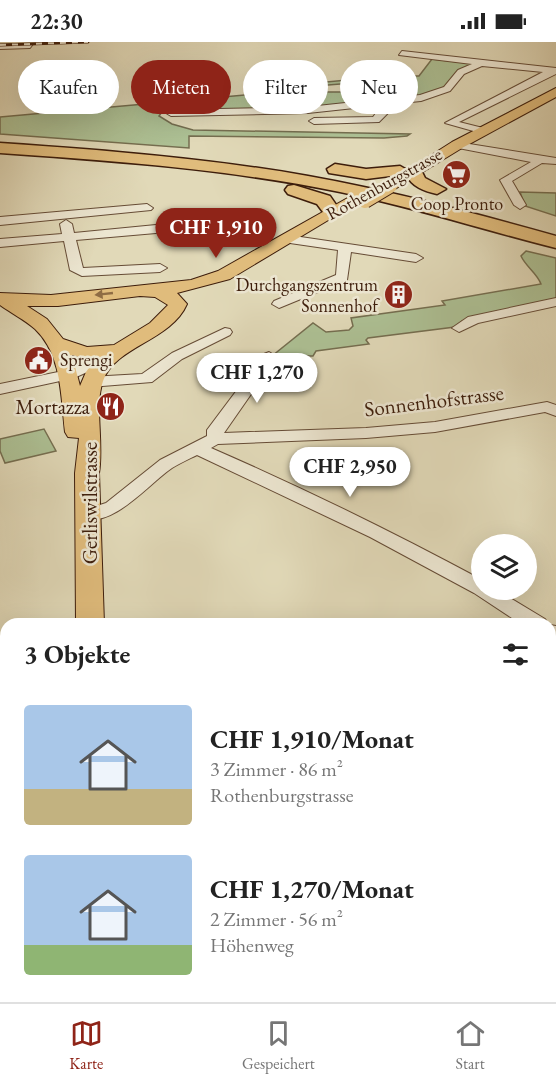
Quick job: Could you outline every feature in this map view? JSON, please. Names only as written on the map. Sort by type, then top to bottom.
[{"type":"highway","points":[[0,143],[223,156],[366,174],[458,195]]},
{"type":"highway","points":[[66,147],[195,159],[317,176],[428,200],[556,234]]},
{"type":"highway","points":[[0,149],[119,160],[198,171],[311,195],[328,203],[332,216],[355,212],[385,211]]},
{"type":"highway","points":[[0,149],[182,163],[285,177],[408,202],[556,242]]},
{"type":"highway","points":[[359,199],[385,211],[556,253]]},
{"type":"highway","points":[[501,207],[527,211]]},
{"type":"main road","name":"Rothenburgstrasse","points":[[115,353],[359,199],[556,92]]},
{"type":"main road","name":"Rothenburgstrasse","points":[[1,297],[33,302],[184,287],[212,280],[292,240]]},
{"type":"main road","points":[[148,291],[166,294],[177,302],[176,310],[168,320]]},
{"type":"main road","points":[[1,297],[44,327],[57,343],[68,375],[79,451],[87,473]]},
{"type":"main road","points":[[44,327],[42,313],[61,300]]},
{"type":"main road","points":[[57,343],[85,352],[115,353]]},
{"type":"main road","points":[[90,382],[96,371],[115,353]]},
{"type":"main road","name":"Gerliswilstrasse","points":[[90,382],[91,451],[87,473],[90,618]]},
{"type":"street","points":[[0,47],[30,46]]},
{"type":"street","points":[[402,53],[440,55],[481,63],[554,71]]},
{"type":"street","points":[[418,97],[447,90],[461,72],[481,63]]},
{"type":"street","points":[[484,131],[450,123],[554,71]]},
{"type":"street","points":[[231,112],[340,107]]},
{"type":"street","points":[[304,121],[376,120],[382,114]]},
{"type":"street","points":[[457,146],[556,161]]},
{"type":"street","points":[[527,211],[506,180],[539,160]]},
{"type":"street","points":[[0,220],[147,208]]},
{"type":"street","points":[[64,215],[77,270],[81,272],[160,268]]},
{"type":"street","points":[[0,243],[156,229]]},
{"type":"street","points":[[292,240],[416,258]]},
{"type":"street","points":[[279,304],[342,277],[345,249]]},
{"type":"street","points":[[459,328],[473,320],[556,303]]},
{"type":"street","points":[[90,382],[146,379],[177,356],[225,332]]},
{"type":"street","points":[[0,389],[68,375],[115,353]]},
{"type":"street","points":[[269,357],[206,444],[471,583]]},
{"type":"street","name":"Sonnenhofstrasse","points":[[88,515],[113,507],[166,464],[206,444],[435,427],[553,405]]},
{"type":"street","points":[[499,600],[528,618]]},
{"type":"green space","points":[[432,59],[476,64],[432,95],[418,97],[419,76]]},
{"type":"green space","points":[[340,81],[340,84],[328,85],[328,82]]},
{"type":"green space","points":[[328,92],[340,92],[340,105],[328,106]]},
{"type":"green space","points":[[243,95],[243,110],[231,111],[231,96]]},
{"type":"green space","points":[[131,105],[131,114],[160,114],[159,116],[172,124],[193,130],[410,134],[384,138],[189,136],[189,148],[0,134],[0,117],[33,114],[119,114],[119,106]]},
{"type":"green space","points":[[520,192],[556,193],[556,216],[525,206]]},
{"type":"green space","points":[[526,251],[556,258],[556,300],[462,321],[455,327],[368,338],[366,340],[369,344],[316,351],[313,356],[272,356],[313,323],[326,332],[349,330],[353,326],[351,318],[445,305],[442,301],[541,284],[521,256]]},
{"type":"green space","points":[[44,429],[56,451],[5,463],[0,451],[0,439]]},
{"type":"railway","points":[[0,45],[88,42]]},
{"type":"place","name":"Coop Pronto","points":[[457,175]]},
{"type":"place","name":"Durchgangszentrum Sonnenhof","points":[[399,295]]},
{"type":"place","name":"Sprengi","points":[[39,360]]},
{"type":"place","name":"Mortazza","points":[[111,407]]}]
